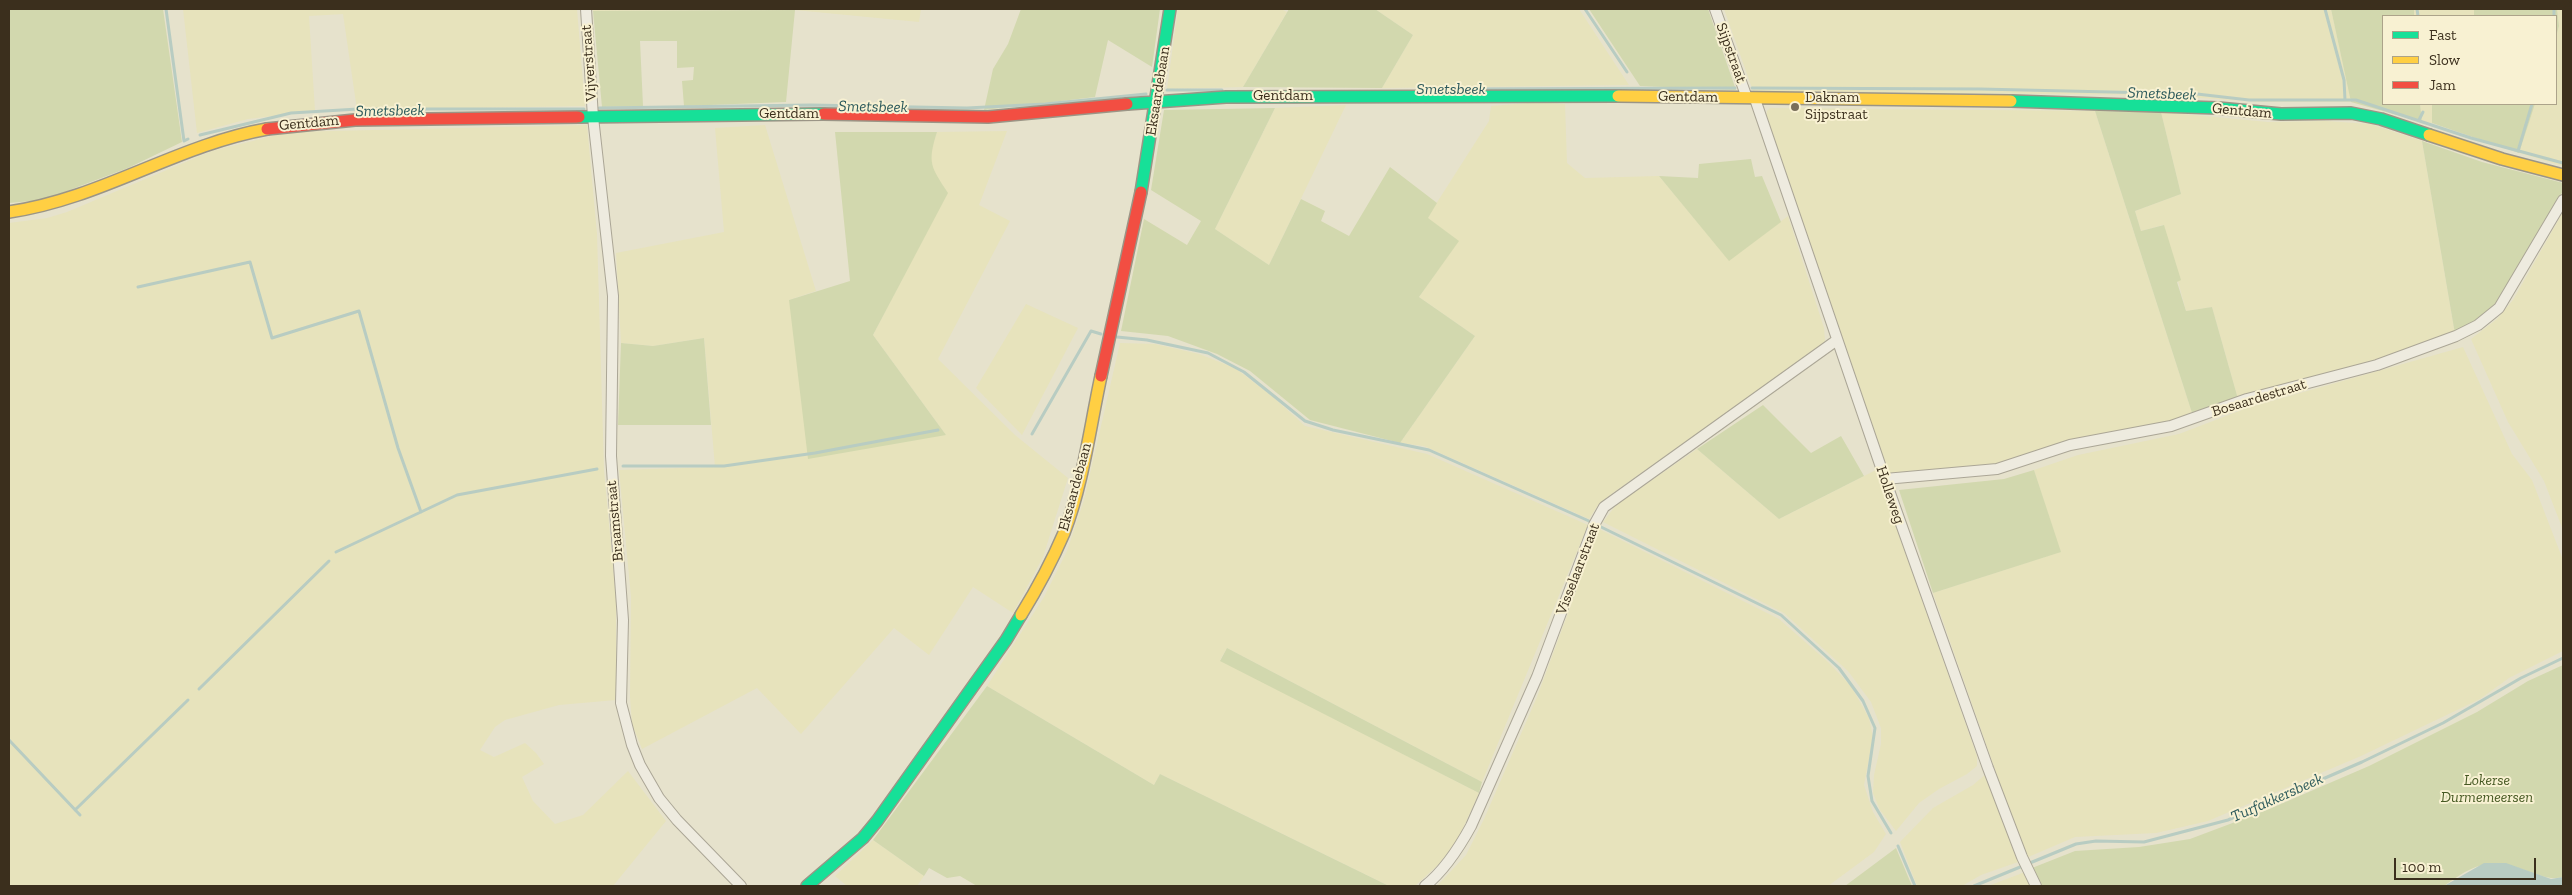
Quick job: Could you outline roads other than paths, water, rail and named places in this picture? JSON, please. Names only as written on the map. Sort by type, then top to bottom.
[{"type":"street","name":"Vijverstraat","points":[[586,9],[593,117]]},
{"type":"street","name":"Eksaardebaan","points":[[807,886],[863,838],[877,821],[1006,640],[1037,589],[1058,546],[1075,493],[1141,192],[1170,9]]},
{"type":"street","name":"Sijpstraat","points":[[1715,9],[1751,99]]},
{"type":"street","name":"Gentdam","points":[[9,212],[67,202],[197,147],[222,138],[275,126],[354,120],[791,114],[988,118],[1226,97],[1451,95],[2082,102],[2218,108],[2281,114],[2351,113],[2381,119],[2502,159],[2563,175]]},
{"type":"street","name":"Holleweg","points":[[1751,99],[1885,479],[2022,857],[2036,886]]},
{"type":"street","name":"Braamstraat","points":[[593,117],[613,296],[611,456],[623,620],[620,696],[622,714],[640,765],[659,798],[677,820],[741,886]]},
{"type":"street","name":"Bosaardestraat","points":[[1885,479],[1997,469],[2070,445],[2171,426],[2248,399],[2377,365],[2456,336],[2478,325],[2504,302],[2563,200]]},
{"type":"street","name":"Visselaarstraat","points":[[1425,886],[1442,870],[1471,826],[1537,677],[1594,525],[1604,507],[1837,340]]},
{"type":"waterway","name":"Smetsbeek","points":[[166,9],[184,141],[188,139]]},
{"type":"waterway","points":[[1585,9],[1627,72]]},
{"type":"waterway","points":[[2325,9],[2344,80],[2345,100]]},
{"type":"waterway","points":[[2417,9],[2418,15]]},
{"type":"waterway","points":[[2554,9],[2554,15]]},
{"type":"waterway","name":"Smetsbeek","points":[[1458,89],[1735,88]]},
{"type":"waterway","name":"Smetsbeek","points":[[1752,88],[1980,89],[2197,94],[2249,100],[2356,100],[2471,138],[2563,163]]},
{"type":"waterway","name":"Smetsbeek","points":[[1167,90],[1222,90]]},
{"type":"waterway","name":"Smetsbeek","points":[[599,108],[811,105],[967,108],[1045,104],[1146,94]]},
{"type":"waterway","points":[[2518,151],[2532,105]]},
{"type":"waterway","name":"Smetsbeek","points":[[200,135],[291,113],[358,109],[584,109]]},
{"type":"waterway","points":[[2419,120],[2423,112]]},
{"type":"waterway","points":[[138,287],[250,262],[272,338],[359,311],[398,448],[421,512]]},
{"type":"waterway","points":[[1032,434],[1091,331],[1101,334]]},
{"type":"waterway","points":[[1117,337],[1147,340],[1208,353],[1244,372],[1305,421],[1333,430],[1429,450],[1589,521]]},
{"type":"waterway","points":[[623,466],[724,466],[815,453],[938,430]]},
{"type":"waterway","points":[[336,552],[457,495],[597,469]]},
{"type":"waterway","points":[[1597,525],[1781,615],[1839,668],[1863,701],[1875,728],[1868,776],[1872,801],[1891,833]]},
{"type":"waterway","points":[[199,689],[329,561]]},
{"type":"waterway","name":"Turfakkersbeek","points":[[1974,886],[2076,844],[2096,841],[2144,842],[2228,820],[2362,762],[2443,723],[2521,678],[2563,658]]},
{"type":"waterway","points":[[75,810],[188,700]]},
{"type":"waterway","points":[[9,740],[80,815]]},
{"type":"waterway","points":[[1898,846],[1915,886]]},
{"type":"place","name":"Daknam Sijpstraat","points":[[1795,107]]},
{"type":"park label","name":"Lokerse Durmemeersen","points":[[2487,790]]}]
